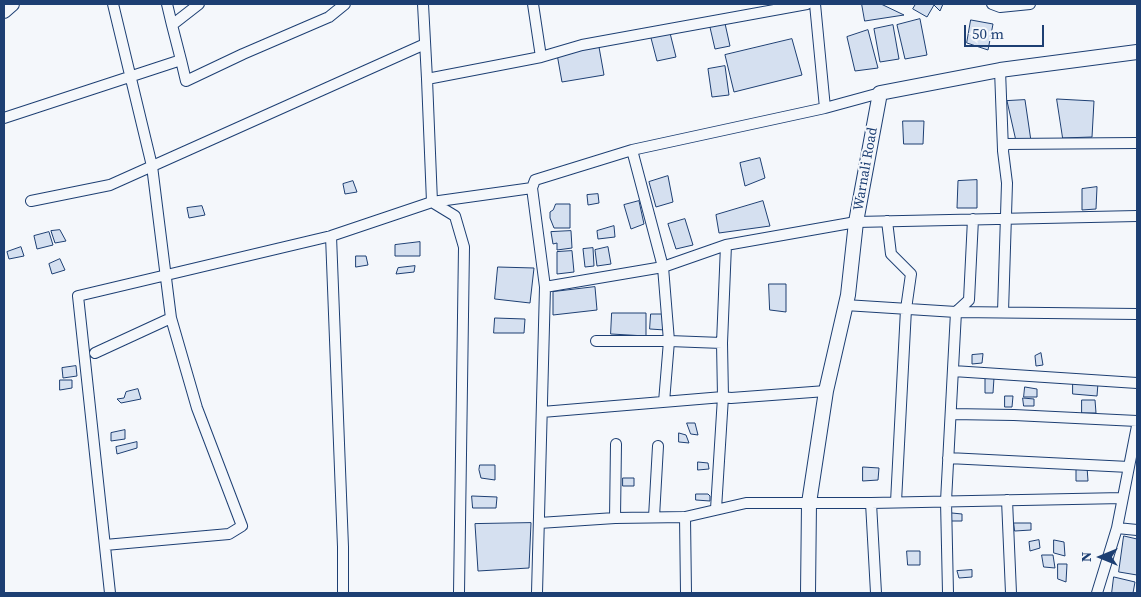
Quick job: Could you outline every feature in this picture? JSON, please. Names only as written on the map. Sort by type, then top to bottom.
[{"type":"main road","points":[[4,11],[12,4]]},
{"type":"main road","points":[[880,93],[1000,70],[1137,52]]},
{"type":"main road","name":"Warnali Road","points":[[808,593],[809,503],[826,392],[848,295],[856,222],[880,93]]},
{"type":"street","points":[[105,544],[229,534],[242,526],[197,408],[171,318],[152,166],[113,4]]},
{"type":"street","points":[[167,4],[186,81],[329,17],[344,4]]},
{"type":"street","points":[[172,25],[199,4]]},
{"type":"street","points":[[422,4],[432,202]]},
{"type":"street","points":[[532,4],[540,57]]},
{"type":"street","points":[[427,79],[540,57],[582,45],[806,4]]},
{"type":"street","points":[[815,4],[825,108]]},
{"type":"street","points":[[992,4],[1000,7],[1030,4]]},
{"type":"street","points":[[30,201],[110,185],[425,44]]},
{"type":"street","points":[[4,118],[181,60]]},
{"type":"street","points":[[1000,70],[1003,151],[1007,183],[1003,312]]},
{"type":"street","points":[[537,593],[545,288],[532,188],[535,180],[632,150],[825,108],[880,93]]},
{"type":"street","points":[[1003,151],[1004,144],[1137,142]]},
{"type":"street","points":[[632,150],[663,267],[669,341],[664,402]]},
{"type":"street","points":[[110,593],[78,296],[331,236],[432,202],[532,188]]},
{"type":"street","points":[[432,202],[455,216],[464,247],[459,593]]},
{"type":"street","points":[[545,288],[663,267],[726,245],[856,222],[1137,216]]},
{"type":"street","points":[[948,593],[946,501],[956,312],[969,300],[973,219]]},
{"type":"street","points":[[887,221],[891,254],[911,274],[906,309],[896,502]]},
{"type":"street","points":[[331,236],[343,547],[343,593]]},
{"type":"street","points":[[716,509],[722,397],[726,245]]},
{"type":"street","points":[[846,305],[956,312],[1137,314]]},
{"type":"street","points":[[94,353],[171,318]]},
{"type":"street","points":[[596,341],[722,343]]},
{"type":"street","points":[[953,371],[1137,383]]},
{"type":"street","points":[[542,412],[722,397],[826,392]]},
{"type":"street","points":[[950,414],[1137,421]]},
{"type":"street","points":[[1097,593],[1118,528],[1137,426]]},
{"type":"street","points":[[615,518],[616,444]]},
{"type":"street","points":[[654,517],[658,446]]},
{"type":"street","points":[[948,458],[1129,467]]},
{"type":"street","points":[[539,523],[615,518],[685,517],[746,503],[871,503],[1123,498]]},
{"type":"street","points":[[1007,500],[1011,593]]},
{"type":"street","points":[[871,503],[876,593]]},
{"type":"street","points":[[685,517],[686,593]]},
{"type":"street","points":[[1118,528],[1137,530]]},
{"type":"building","points":[[862,4],[881,4],[904,15],[865,21]]},
{"type":"building","points":[[916,4],[943,4],[940,11],[934,5],[927,17],[913,9]]},
{"type":"building","points":[[724,19],[730,46],[715,49],[709,23]]},
{"type":"building","points":[[920,19],[927,55],[905,59],[897,25]]},
{"type":"building","points":[[971,20],[993,24],[988,50],[967,43]]},
{"type":"building","points":[[893,25],[899,59],[880,62],[874,29]]},
{"type":"building","points":[[868,30],[878,68],[855,71],[847,37]]},
{"type":"building","points":[[670,33],[676,57],[657,61],[651,38]]},
{"type":"building","points":[[792,39],[802,75],[734,92],[725,55]]},
{"type":"building","points":[[599,47],[604,75],[562,82],[557,54]]},
{"type":"building","points":[[725,66],[729,95],[712,97],[708,69]]},
{"type":"building","points":[[1057,99],[1094,101],[1092,137],[1063,138]]},
{"type":"building","points":[[1025,100],[1031,141],[1016,141],[1007,101]]},
{"type":"building","points":[[903,121],[924,121],[923,144],[904,144]]},
{"type":"building","points":[[760,158],[765,178],[745,186],[740,163]]},
{"type":"building","points":[[668,176],[673,202],[656,207],[649,182]]},
{"type":"building","points":[[977,180],[977,208],[957,208],[958,181]]},
{"type":"building","points":[[353,181],[357,192],[345,194],[343,184]]},
{"type":"building","points":[[1097,187],[1096,209],[1082,210],[1082,189]]},
{"type":"building","points":[[598,194],[599,203],[588,205],[587,195]]},
{"type":"building","points":[[639,201],[644,224],[631,229],[624,205]]},
{"type":"building","points":[[763,201],[770,226],[719,233],[716,215]]},
{"type":"building","points":[[556,204],[570,204],[570,228],[554,228],[550,212]]},
{"type":"building","points":[[202,206],[205,215],[189,218],[187,208]]},
{"type":"building","points":[[685,219],[693,245],[676,249],[668,224]]},
{"type":"building","points":[[614,226],[615,237],[598,239],[597,231]]},
{"type":"building","points":[[60,230],[66,241],[55,243],[51,231]]},
{"type":"building","points":[[571,231],[572,248],[557,250],[557,243],[553,244],[551,232]]},
{"type":"building","points":[[49,232],[53,245],[37,249],[34,236]]},
{"type":"building","points":[[420,242],[420,256],[395,256],[395,245]]},
{"type":"building","points":[[21,247],[24,256],[9,259],[7,252]]},
{"type":"building","points":[[608,247],[611,264],[597,266],[595,250]]},
{"type":"building","points":[[593,248],[594,266],[585,267],[583,249]]},
{"type":"building","points":[[572,251],[574,272],[557,274],[557,252]]},
{"type":"building","points":[[356,256],[366,256],[368,265],[356,267]]},
{"type":"building","points":[[60,259],[65,270],[52,274],[49,264]]},
{"type":"building","points":[[415,266],[414,272],[396,274],[398,268]]},
{"type":"building","points":[[498,267],[534,268],[530,303],[495,299]]},
{"type":"building","points":[[769,284],[786,284],[786,312],[770,310]]},
{"type":"building","points":[[595,287],[597,310],[553,315],[553,292]]},
{"type":"building","points":[[612,313],[646,313],[646,336],[611,334]]},
{"type":"building","points":[[651,314],[663,314],[665,330],[650,329]]},
{"type":"building","points":[[495,318],[525,319],[524,333],[494,333]]},
{"type":"building","points":[[1041,353],[1043,365],[1036,366],[1035,356]]},
{"type":"building","points":[[983,354],[982,363],[972,364],[972,355]]},
{"type":"building","points":[[76,366],[77,376],[63,378],[62,368]]},
{"type":"building","points":[[994,378],[993,393],[985,393],[985,379]]},
{"type":"building","points":[[60,380],[72,380],[72,388],[60,390]]},
{"type":"building","points":[[1073,381],[1098,383],[1097,396],[1073,394]]},
{"type":"building","points":[[1025,387],[1037,389],[1037,397],[1024,397]]},
{"type":"building","points":[[138,389],[141,399],[121,403],[117,399],[124,398],[126,392]]},
{"type":"building","points":[[1005,396],[1013,396],[1012,407],[1005,407]]},
{"type":"building","points":[[1023,398],[1034,399],[1034,406],[1024,406]]},
{"type":"building","points":[[1082,400],[1095,400],[1096,413],[1082,413]]},
{"type":"building","points":[[687,423],[695,423],[698,435],[691,434]]},
{"type":"building","points":[[125,430],[125,439],[111,441],[111,433]]},
{"type":"building","points":[[679,433],[686,435],[689,443],[679,442]]},
{"type":"building","points":[[137,442],[137,448],[117,454],[116,447]]},
{"type":"building","points":[[698,462],[708,463],[709,469],[698,470]]},
{"type":"building","points":[[480,465],[495,465],[495,480],[481,478]]},
{"type":"building","points":[[863,467],[879,468],[878,480],[863,481]]},
{"type":"building","points":[[1087,467],[1088,481],[1076,481],[1076,468]]},
{"type":"building","points":[[623,478],[634,478],[634,486],[623,486]]},
{"type":"building","points":[[696,494],[708,494],[710,501],[696,500]]},
{"type":"building","points":[[472,496],[497,497],[496,508],[473,508]]},
{"type":"building","points":[[952,513],[962,514],[962,521],[951,521]]},
{"type":"building","points":[[531,523],[529,568],[478,571],[475,524]]},
{"type":"building","points":[[1014,523],[1031,523],[1031,530],[1015,531]]},
{"type":"building","points":[[1124,536],[1137,539],[1137,575],[1119,572]]},
{"type":"building","points":[[1039,540],[1040,548],[1030,551],[1029,542]]},
{"type":"building","points":[[1054,540],[1064,542],[1065,556],[1054,553]]},
{"type":"building","points":[[907,551],[920,551],[920,565],[908,565]]},
{"type":"building","points":[[1042,555],[1053,555],[1055,568],[1044,567]]},
{"type":"building","points":[[1058,564],[1067,564],[1066,582],[1058,579]]},
{"type":"building","points":[[972,570],[972,577],[959,578],[957,571]]},
{"type":"building","points":[[1114,577],[1135,582],[1133,593],[1112,593]]}]
